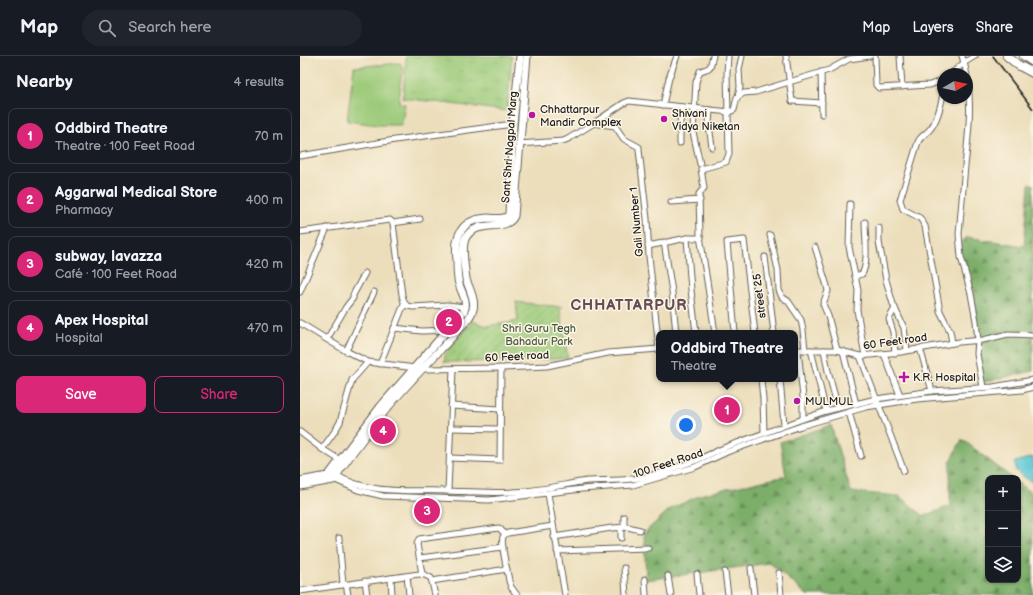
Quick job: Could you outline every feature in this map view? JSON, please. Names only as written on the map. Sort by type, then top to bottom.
[{"type":"highway","points":[[1007,56],[1018,65],[1033,73]]},
{"type":"highway","points":[[1024,56],[1033,62]]},
{"type":"main road","name":"Sant Shri Nagpal Marg","points":[[332,476],[340,460],[381,406],[472,314],[473,301],[465,270],[465,240],[473,231],[479,228],[507,224],[513,220],[514,216],[517,192],[516,144],[513,124],[520,56]]},
{"type":"main road","name":"Sant Shri Nagpal Marg","points":[[332,476],[464,311],[466,301],[457,279],[456,252],[457,238],[460,231],[476,220],[487,218],[504,218],[509,215],[527,56]]},
{"type":"main road","points":[[300,481],[332,476]]},
{"type":"main road","points":[[300,486],[332,476]]},
{"type":"street","points":[[663,105],[669,78],[677,56]]},
{"type":"street","points":[[700,164],[694,132],[694,108],[697,94],[696,82],[699,72],[708,69],[713,56]]},
{"type":"street","points":[[715,330],[701,238],[699,194],[704,188],[701,169],[726,162],[729,154],[729,123],[727,112],[728,56]]},
{"type":"street","points":[[516,144],[563,140],[573,137],[627,101],[632,100],[663,105],[732,112],[734,110],[740,87],[739,73],[742,56]]},
{"type":"street","points":[[786,56],[792,101],[822,103]]},
{"type":"street","points":[[738,97],[744,93],[756,92],[829,70],[845,58],[870,56]]},
{"type":"street","points":[[875,56],[877,87],[930,85],[937,82]]},
{"type":"street","points":[[900,56],[902,87]]},
{"type":"street","points":[[962,56],[965,62],[968,82],[968,136],[959,238],[961,257],[971,294],[977,354],[983,387]]},
{"type":"street","points":[[958,68],[975,56]]},
{"type":"street","points":[[821,72],[822,114]]},
{"type":"street","points":[[940,104],[932,127],[920,138],[918,142],[900,200],[903,209],[920,218],[925,226],[940,310],[950,331],[952,343]]},
{"type":"street","points":[[680,143],[682,107]]},
{"type":"street","points":[[710,110],[709,125],[712,147]]},
{"type":"street","name":"Gali Number 1","points":[[594,123],[615,126],[624,139],[639,147],[657,330]]},
{"type":"street","points":[[300,156],[395,140],[513,124]]},
{"type":"street","points":[[671,202],[700,200]]},
{"type":"street","points":[[850,204],[849,242],[858,290],[857,304],[863,356],[878,405],[904,471]]},
{"type":"street","points":[[300,232],[388,219],[392,221],[404,304],[380,364]]},
{"type":"street","points":[[393,223],[420,219]]},
{"type":"street","points":[[855,276],[862,274],[865,267],[865,222]]},
{"type":"street","points":[[300,292],[327,228]]},
{"type":"street","points":[[879,228],[879,242],[882,261],[891,297],[904,328],[907,350]]},
{"type":"street","points":[[770,235],[778,270],[779,290],[801,320],[804,330],[805,350]]},
{"type":"street","points":[[648,246],[687,238],[701,238]]},
{"type":"street","points":[[687,238],[696,330]]},
{"type":"street","points":[[735,330],[727,242],[744,240],[755,330]]},
{"type":"street","points":[[664,242],[676,330]]},
{"type":"street","points":[[815,247],[828,290],[823,304],[840,350],[856,404]]},
{"type":"street","name":"street 25","points":[[765,257],[774,330]]},
{"type":"street","points":[[327,339],[353,298],[353,295],[365,273]]},
{"type":"street","points":[[346,351],[374,292]]},
{"type":"street","points":[[404,304],[409,307],[447,305],[466,307]]},
{"type":"street","points":[[895,308],[889,319],[893,332],[895,352]]},
{"type":"street","name":"60 Feet road","points":[[300,323],[346,351],[368,362],[419,369],[547,366],[608,354],[656,349]]},
{"type":"street","points":[[394,328],[422,331],[449,330]]},
{"type":"street","name":"60 Feet road","points":[[798,350],[840,350],[863,356],[1008,334],[1033,335]]},
{"type":"street","points":[[920,348],[932,391]]},
{"type":"street","points":[[811,350],[826,411]]},
{"type":"street","points":[[824,350],[838,408]]},
{"type":"street","points":[[884,354],[900,395]]},
{"type":"street","points":[[322,449],[336,431],[340,422],[352,380],[368,362]]},
{"type":"street","points":[[798,363],[803,394],[803,418]]},
{"type":"street","points":[[450,458],[500,460],[501,368]]},
{"type":"street","points":[[448,491],[453,369]]},
{"type":"street","name":"100 Feet Road","points":[[332,476],[358,490],[383,496],[489,500],[582,489],[633,485],[695,467],[706,459],[764,432],[826,411],[900,395],[983,387],[1033,380]]},
{"type":"street","points":[[761,382],[764,432]]},
{"type":"street","points":[[780,382],[784,425]]},
{"type":"street","name":"100 Feet Road","points":[[332,476],[373,488],[410,492],[448,491],[490,493],[527,491],[587,481],[632,479],[656,474],[706,459],[801,426],[878,405],[917,399],[1022,390],[1033,387]]},
{"type":"street","points":[[451,406],[500,409]]},
{"type":"street","points":[[849,412],[861,456]]},
{"type":"street","points":[[450,428],[500,429]]},
{"type":"street","points":[[300,432],[322,449],[340,460]]},
{"type":"street","points":[[548,494],[554,537],[565,595]]},
{"type":"street","points":[[621,538],[624,517]]},
{"type":"street","points":[[505,534],[553,526]]},
{"type":"street","points":[[554,537],[622,527],[640,530]]},
{"type":"street","points":[[422,574],[417,541],[422,538],[499,528],[505,534]]},
{"type":"street","points":[[505,534],[503,537],[503,547],[507,569],[511,587],[517,595]]},
{"type":"street","points":[[339,538],[344,584],[348,595]]},
{"type":"street","points":[[420,558],[503,547]]},
{"type":"street","points":[[557,551],[648,548]]},
{"type":"street","points":[[624,568],[626,595]]},
{"type":"street","points":[[751,568],[754,595]]},
{"type":"street","points":[[432,581],[507,569]]},
{"type":"street","points":[[725,572],[728,595]]},
{"type":"street","points":[[778,573],[781,595]]},
{"type":"street","points":[[300,591],[422,574],[429,576],[432,581],[434,595]]},
{"type":"street","points":[[697,574],[699,595]]},
{"type":"street","points":[[407,576],[409,595]]},
{"type":"street","points":[[668,576],[671,595]]},
{"type":"street","points":[[391,578],[392,595]]},
{"type":"street","points":[[645,578],[646,595]]},
{"type":"street","points":[[365,581],[367,595]]},
{"type":"green space","points":[[406,56],[512,56],[507,111],[403,98]]},
{"type":"green space","points":[[400,63],[402,65],[399,103],[405,104],[402,125],[377,125],[347,121],[354,67]]},
{"type":"green space","points":[[1029,184],[1033,184],[1033,371],[980,383],[971,273],[964,271],[955,248],[967,237],[1024,246]]},
{"type":"green space","name":"Shri Guru Tegh Bahadur Park","points":[[516,302],[562,307],[560,309],[568,358],[525,361],[444,362],[445,355],[472,321],[487,326],[518,321]]},
{"type":"green space","points":[[831,425],[851,492],[899,496],[924,516],[950,506],[950,463],[962,439],[1008,475],[985,475],[985,583],[1021,583],[1021,485],[1033,494],[1033,595],[807,595],[770,563],[646,580],[644,533],[670,509],[703,494],[786,476],[780,442]]},
{"type":"water","points":[[1033,457],[1033,483],[1016,471],[1015,462]]},
{"type":"railway","points":[[993,56],[1033,109]]},
{"type":"place","name":"Chhattarpur Mandir Complex","points":[[532,115]]},
{"type":"place","name":"Shivani Vidya Niketan","points":[[664,119]]},
{"type":"place","name":"Aggarwal Medical Store","points":[[449,322]]},
{"type":"place","name":"K.R. Hospital","points":[[904,377]]},
{"type":"place","name":"MULMUL","points":[[797,401]]},
{"type":"place","name":"Oddbird Theatre","points":[[727,410]]},
{"type":"place","name":"Apex Hospital","points":[[383,431]]},
{"type":"place","name":"subway, lavazza","points":[[427,511]]},
{"type":"district","name":"CHHATTARPUR","points":[[629,305]]}]
